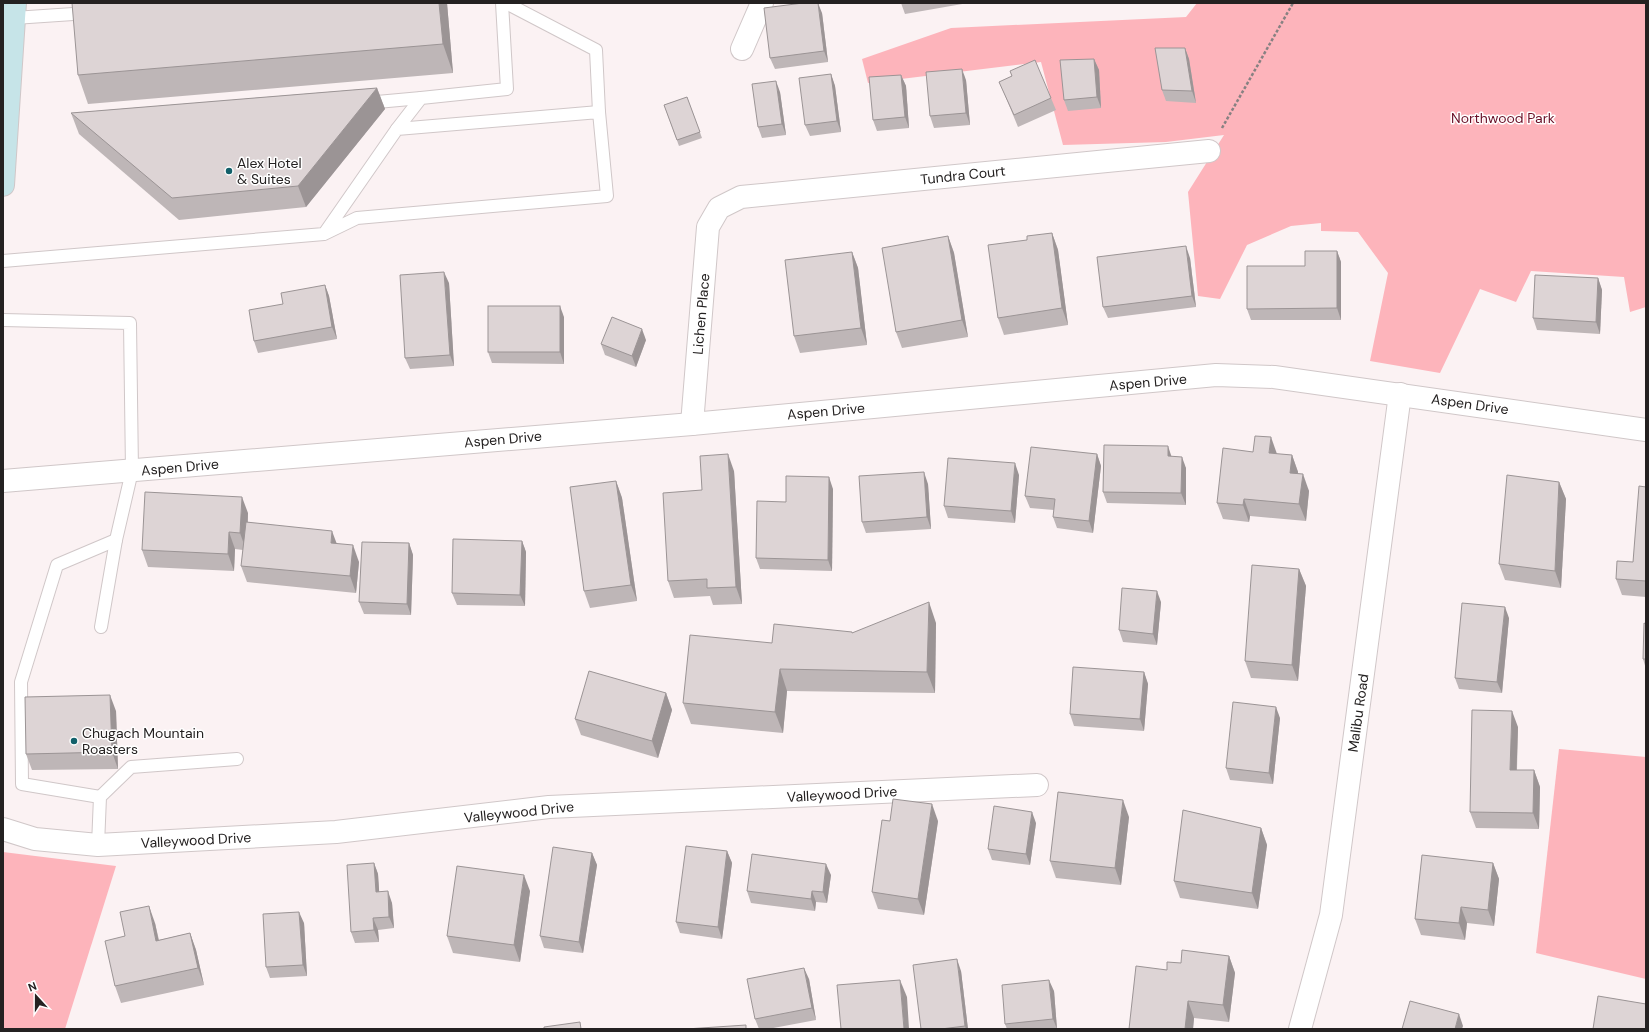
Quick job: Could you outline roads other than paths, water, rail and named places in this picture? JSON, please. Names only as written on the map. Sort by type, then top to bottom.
[{"type":"main road","points":[[3,185],[10,12]]},
{"type":"street","points":[[742,48],[762,3]]},
{"type":"street","name":"Tundra Court","points":[[719,208],[741,197],[1209,151]]},
{"type":"street","name":"Lichen Place","points":[[692,424],[708,227],[719,208]]},
{"type":"street","name":"Aspen Drive","points":[[3,481],[692,424],[1216,375],[1274,377],[1646,430]]},
{"type":"street","name":"Malibu Road","points":[[1300,1029],[1331,915],[1400,394]]},
{"type":"street","name":"Valleywood Drive","points":[[3,829],[35,839],[98,845],[336,832],[549,807],[1037,785]]},
{"type":"lane","points":[[350,104],[507,89],[502,3]]},
{"type":"lane","points":[[3,261],[324,234],[357,218],[607,196],[599,112],[596,50],[506,3]]},
{"type":"lane","points":[[10,12],[98,12]]},
{"type":"lane","points":[[324,234],[397,129],[421,98]]},
{"type":"lane","points":[[397,129],[599,112]]},
{"type":"lane","points":[[3,320],[130,323],[132,471],[116,540],[101,627]]},
{"type":"lane","points":[[100,797],[22,784],[21,682],[57,566],[116,540]]},
{"type":"lane","points":[[98,845],[100,797],[132,767],[238,759]]},
{"type":"place","name":"Alex Hotel & Suites","points":[[229,171]]},
{"type":"place","name":"Chugach Mountain Roasters","points":[[74,741]]},
{"type":"park label","name":"Northwood Park","points":[[1503,118]]}]
